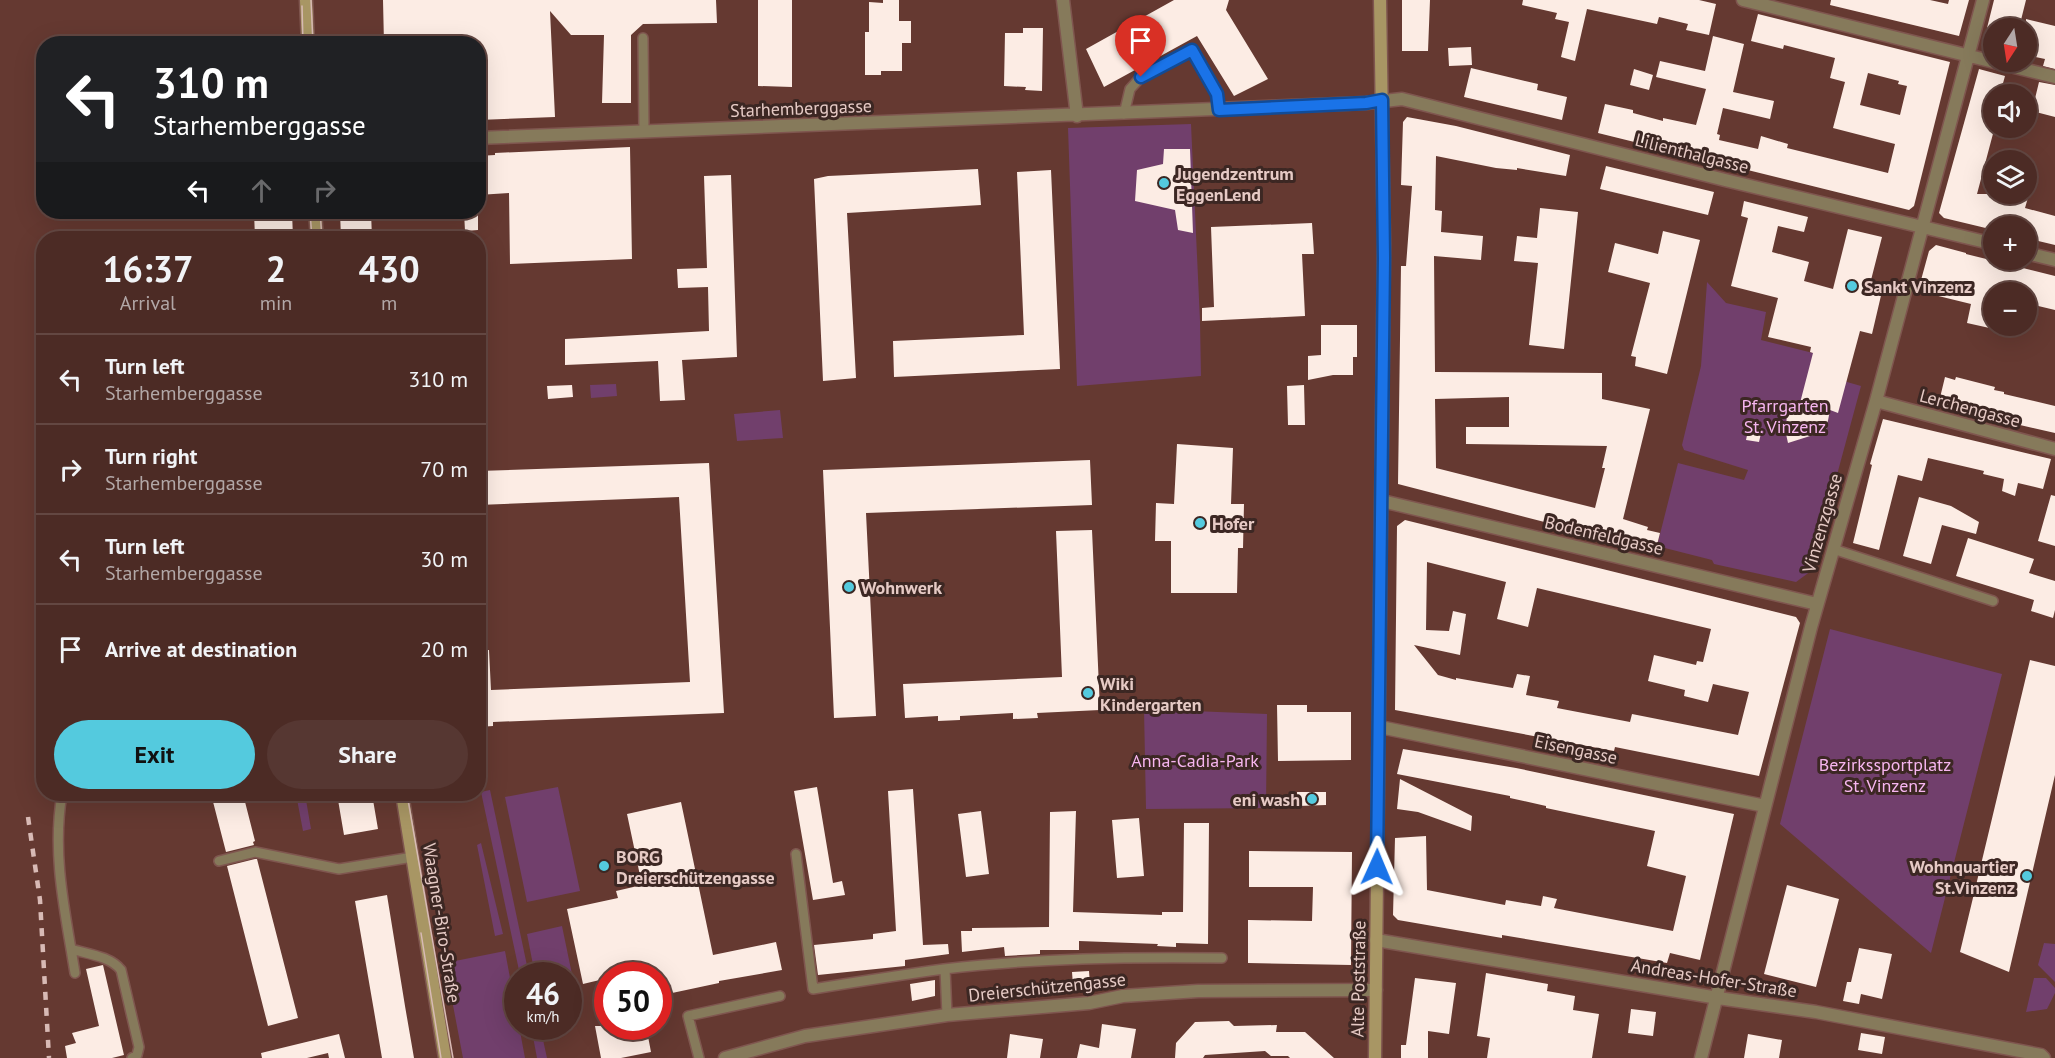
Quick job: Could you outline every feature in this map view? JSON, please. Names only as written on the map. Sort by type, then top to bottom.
[{"type":"main road","points":[[306,0],[308,36]]},
{"type":"main road","name":"Alte Poststraße","points":[[1375,1058],[1384,243],[1380,0]]},
{"type":"main road","name":"Waagner-Biro-Straße","points":[[403,801],[446,1058]]},
{"type":"street","points":[[1063,0],[1077,116]]},
{"type":"street","points":[[1743,0],[2055,77]]},
{"type":"street","name":"Vinzenzgasse","points":[[1701,1058],[1817,604],[1876,401],[1983,0]]},
{"type":"street","name":"Lilienthalgasse","points":[[1382,100],[1402,99],[1725,180],[1983,241]]},
{"type":"street","name":"Starhemberggasse","points":[[486,138],[1077,116],[1366,103],[1382,100]]},
{"type":"street","points":[[2037,256],[2055,260]]},
{"type":"street","name":"Lerchengasse","points":[[1876,401],[2055,449]]},
{"type":"street","name":"Bodenfeldgasse","points":[[1382,501],[1817,604]]},
{"type":"street","name":"Eisengasse","points":[[1380,727],[1765,806]]},
{"type":"street","name":"Andreas-Hofer-Straße","points":[[1376,940],[1718,998],[1816,1012],[2041,1055],[2044,1058]]},
{"type":"street","name":"Dreierschützengasse","points":[[725,1058],[805,1036],[947,1015],[1089,1003],[1123,996],[1198,991],[1376,990]]},
{"type":"lane","points":[[643,38],[644,131]]},
{"type":"lane","points":[[1124,114],[1130,89],[1141,77],[1192,50],[1217,94],[1219,110]]},
{"type":"lane","points":[[1833,549],[1993,601]]},
{"type":"lane","points":[[61,801],[58,813],[60,889],[75,973]]},
{"type":"lane","points":[[219,861],[255,852],[339,869],[413,857]]},
{"type":"lane","points":[[796,854],[813,989],[945,969],[1101,958],[1222,958]]},
{"type":"lane","points":[[71,949],[110,961],[121,970],[140,1047],[137,1056],[132,1058]]},
{"type":"lane","points":[[945,969],[947,1015]]},
{"type":"lane","points":[[699,1058],[688,1016],[780,996]]},
{"type":"green space","points":[[1191,124],[1201,376],[1077,386],[1068,128]]},
{"type":"green space","name":"Pfarrgarten St. Vinzenz","points":[[1707,282],[1726,303],[1766,312],[1761,340],[1813,353],[1847,382],[1861,386],[1811,571],[1796,582],[1714,564],[1712,560],[1657,546],[1678,463],[1744,480],[1748,470],[1684,450],[1682,445],[1701,366]]},
{"type":"green space","points":[[616,384],[617,396],[591,398],[590,385]]},
{"type":"green space","points":[[780,410],[783,438],[737,441],[734,414]]},
{"type":"green space","name":"Bezirkssportplatz St. Vinzenz","points":[[1830,629],[2002,674],[1931,953],[1780,824]]},
{"type":"green space","name":"Anna-Cadia-Park","points":[[1144,709],[1267,714],[1266,808],[1146,809]]},
{"type":"green space","points":[[558,787],[580,891],[527,902],[505,797]]},
{"type":"green space","points":[[490,790],[526,962],[517,962],[483,801],[486,801],[486,791]]},
{"type":"green space","points":[[297,801],[306,801],[311,829],[303,831]]},
{"type":"green space","points":[[481,843],[503,934],[495,936],[477,845]]},
{"type":"green space","points":[[562,926],[569,962],[532,962],[527,934]]},
{"type":"green space","points":[[2044,943],[2055,944],[2055,982],[2038,965]]},
{"type":"green space","points":[[505,951],[507,962],[504,962],[504,1040],[522,1040],[525,1058],[463,1058],[445,963]]},
{"type":"green space","points":[[2034,978],[2046,978],[2055,988],[2055,993],[2047,1009],[2026,1012]]},
{"type":"green space","points":[[534,1040],[543,1040],[547,1058],[537,1058]]},
{"type":"building","points":[[383,0],[716,0],[717,23],[643,24],[631,35],[631,103],[602,103],[604,35],[571,35],[550,11],[555,117],[486,120],[486,36],[384,36]]},
{"type":"building","points":[[758,0],[792,0],[792,87],[758,86]]},
{"type":"building","points":[[883,0],[899,0],[899,21],[911,21],[911,43],[902,43],[902,71],[881,71],[881,75],[865,75],[865,32],[869,32],[869,2],[883,3]]},
{"type":"building","points":[[1174,0],[1229,0],[1226,10],[1268,79],[1234,96],[1197,36],[1104,87],[1086,49]]},
{"type":"building","points":[[1402,0],[1430,0],[1428,51],[1402,51]]},
{"type":"building","points":[[1523,0],[1699,0],[1716,4],[1709,35],[1686,30],[1688,24],[1659,17],[1657,24],[1587,9],[1575,61],[1561,57],[1569,22],[1555,19],[1557,13],[1522,5]]},
{"type":"building","points":[[1831,0],[1930,0],[1948,4],[1949,0],[1969,0],[1959,36],[1830,5]]},
{"type":"building","points":[[1994,0],[2026,0],[2022,18],[1990,18]]},
{"type":"building","points":[[1758,14],[1950,62],[1914,206],[1909,210],[1598,133],[1605,104],[1633,110],[1633,113],[1663,121],[1663,118],[1696,125],[1706,89],[1656,77],[1660,61],[1705,71],[1713,36],[1744,44],[1733,92],[1774,101],[1770,119],[1723,108],[1717,134],[1720,135],[1719,140],[1758,149],[1761,136],[1788,144],[1787,148],[1888,173],[1895,144],[1833,128],[1845,82],[1830,78],[1835,58],[1784,45],[1783,49],[1751,41]],"holes":[[[1868,73],[1899,81],[1898,84],[1907,86],[1900,115],[1860,105]]]},
{"type":"building","points":[[2037,22],[2055,26],[2055,69],[2043,66],[2045,59],[2037,57]]},
{"type":"building","points":[[1023,28],[1043,28],[1042,91],[1025,90],[1026,87],[1004,86],[1005,33],[1023,33]]},
{"type":"building","points":[[1471,47],[1472,65],[1449,66],[1448,48]]},
{"type":"building","points":[[1471,68],[1538,84],[1537,90],[1567,97],[1562,120],[1464,97]]},
{"type":"building","points":[[1634,69],[1653,75],[1649,90],[1630,85]]},
{"type":"building","points":[[1979,69],[1983,72],[2005,76],[2003,84],[1983,84],[1983,138],[1992,138],[1989,150],[1983,150],[1983,171],[1977,194],[1983,194],[1983,204],[2026,204],[2025,208],[2055,216],[2055,245],[2037,241],[2037,216],[1983,216],[1983,227],[1944,218],[1939,213]]},
{"type":"building","points":[[2039,82],[2055,85],[2055,117],[2037,112]]},
{"type":"building","points":[[1407,117],[1456,126],[1570,155],[1566,176],[1517,168],[1517,170],[1496,168],[1436,156],[1435,210],[1442,211],[1441,232],[1483,236],[1481,260],[1434,256],[1435,372],[1602,373],[1602,399],[1650,409],[1623,519],[1660,533],[1656,549],[1618,539],[1617,542],[1559,530],[1560,526],[1398,484],[1401,266],[1406,266],[1412,186],[1401,185],[1403,122]],"holes":[[[1509,397],[1509,427],[1466,427],[1466,444],[1607,446],[1602,468],[1605,468],[1595,508],[1436,468],[1435,399]]]},
{"type":"building","points":[[630,147],[632,259],[510,264],[509,193],[486,194],[486,156],[495,155],[495,153]]},
{"type":"building","name":"Jugendzentrum EggenLend","points":[[1164,149],[1190,149],[1193,233],[1178,230],[1175,210],[1135,201],[1137,170],[1163,164]]},
{"type":"building","points":[[1606,166],[1714,192],[1708,215],[1600,189]]},
{"type":"building","points":[[978,169],[981,205],[847,213],[856,378],[823,381],[814,179],[828,176]]},
{"type":"building","points":[[1051,170],[1060,369],[894,377],[893,341],[1024,335],[1017,172]]},
{"type":"building","points":[[731,175],[737,357],[682,360],[685,400],[660,401],[658,361],[565,365],[565,339],[709,331],[708,287],[678,288],[677,269],[707,268],[704,176]]},
{"type":"building","points":[[1744,201],[1808,217],[1804,232],[1778,226],[1772,252],[1809,262],[1804,281],[1833,289],[1848,229],[1882,237],[1870,284],[1883,287],[1872,334],[1860,331],[1838,413],[1830,410],[1826,431],[1788,443],[1787,408],[1790,400],[1800,403],[1813,353],[1810,352],[1811,347],[1768,337],[1778,298],[1731,286],[1748,218],[1741,216]]},
{"type":"building","points":[[1540,208],[1578,212],[1564,349],[1529,345],[1538,263],[1514,261],[1517,236],[1537,238]]},
{"type":"building","points":[[254,219],[292,219],[293,231],[255,231]]},
{"type":"building","points":[[340,219],[371,219],[372,231],[341,231]]},
{"type":"building","points":[[464,219],[478,219],[478,230],[465,231]]},
{"type":"building","points":[[1312,223],[1314,254],[1302,254],[1305,316],[1202,321],[1202,308],[1214,307],[1211,227]]},
{"type":"building","points":[[1663,231],[1700,240],[1667,374],[1635,366],[1636,357],[1631,356],[1650,283],[1608,272],[1615,243],[1658,254]]},
{"type":"building","points":[[1936,245],[1983,258],[1983,270],[2031,270],[2055,276],[2055,310],[2037,306],[2037,282],[1983,282],[1983,327],[1967,323],[1971,304],[1918,291],[1929,251]]},
{"type":"building","points":[[1321,325],[1357,325],[1357,357],[1353,357],[1353,375],[1333,375],[1308,380],[1308,356],[1321,355]]},
{"type":"building","points":[[1945,377],[1955,380],[1956,377],[1995,387],[1994,390],[2004,392],[2004,394],[2055,406],[2055,433],[1938,406]]},
{"type":"building","points":[[572,385],[573,397],[548,399],[547,386]]},
{"type":"building","points":[[1304,385],[1305,425],[1288,425],[1287,386]]},
{"type":"building","points":[[1883,419],[2051,459],[2043,489],[2018,483],[2015,496],[2002,491],[2004,479],[1983,474],[1984,471],[1928,458],[1922,481],[1898,475],[1879,550],[1853,543],[1872,465],[1870,464]]},
{"type":"building","points":[[1749,426],[1762,429],[1759,442],[1746,440]]},
{"type":"building","name":"Hofer","points":[[1177,444],[1233,448],[1231,504],[1244,504],[1243,548],[1238,548],[1237,593],[1171,593],[1171,541],[1155,541],[1156,503],[1174,504]]},
{"type":"building","name":"Wohnwerk","points":[[1090,460],[1092,505],[866,513],[876,716],[834,718],[823,470]]},
{"type":"building","points":[[709,463],[724,713],[493,722],[493,726],[486,726],[486,650],[489,650],[491,690],[690,682],[679,497],[486,505],[486,471]]},
{"type":"building","points":[[2051,495],[2055,496],[2055,546],[2038,541]]},
{"type":"building","points":[[1919,497],[1951,506],[1979,522],[1976,534],[1942,525],[1931,564],[1903,556]]},
{"type":"building","points":[[1405,520],[1796,617],[1800,623],[1759,776],[1615,747],[1614,751],[1395,710],[1397,526]],"holes":[[[1427,562],[1506,582],[1497,619],[1528,627],[1537,588],[1711,629],[1703,662],[1697,661],[1696,665],[1654,655],[1648,681],[1685,690],[1684,696],[1708,702],[1713,684],[1749,692],[1738,735],[1632,714],[1630,722],[1557,708],[1559,701],[1526,695],[1530,676],[1517,674],[1513,688],[1456,678],[1456,680],[1438,675],[1414,645],[1460,655],[1466,614],[1453,611],[1449,631],[1426,630]]]},
{"type":"building","points":[[1092,530],[1100,710],[1037,713],[1038,718],[1013,719],[1013,713],[960,716],[960,720],[938,721],[938,716],[905,718],[903,684],[1062,677],[1056,531]]},
{"type":"building","points":[[1968,538],[2034,559],[2029,573],[2055,581],[2053,618],[2031,611],[2034,600],[1956,576]]},
{"type":"building","points":[[2030,660],[2055,666],[2055,775],[2009,972],[1960,952]]},
{"type":"building","points":[[1277,705],[1307,705],[1307,712],[1351,712],[1351,760],[1278,761]]},
{"type":"building","points":[[1403,749],[1516,768],[1734,814],[1700,960],[1670,953],[1667,963],[1398,920],[1393,915],[1395,838],[1426,836],[1427,890],[1505,905],[1506,900],[1541,906],[1543,896],[1557,899],[1554,908],[1673,931],[1686,876],[1647,866],[1655,831],[1546,808],[1546,806],[1510,798],[1510,796],[1397,774]]},
{"type":"building","points":[[1400,779],[1472,816],[1471,831],[1418,812],[1397,809]]},
{"type":"building","points":[[817,787],[833,883],[842,881],[845,895],[813,900],[794,791]]},
{"type":"building","points":[[913,789],[923,945],[948,944],[949,954],[905,960],[905,966],[818,975],[814,945],[873,939],[873,934],[896,931],[888,791]]},
{"type":"building","name":"eni wash","points":[[1297,792],[1326,792],[1326,805],[1298,806]]},
{"type":"building","points":[[213,801],[245,801],[254,845],[226,852]]},
{"type":"building","points":[[338,801],[373,801],[378,829],[344,835]]},
{"type":"building","points":[[681,802],[713,955],[776,942],[782,970],[719,981],[719,983],[672,993],[672,962],[594,962],[594,981],[583,984],[582,962],[578,962],[567,909],[618,898],[616,891],[642,885],[627,814]]},
{"type":"building","points":[[981,811],[989,874],[966,877],[958,814]]},
{"type":"building","points":[[1076,811],[1073,912],[1162,915],[1162,912],[1183,912],[1184,823],[1209,823],[1208,944],[1176,943],[1176,947],[1157,946],[1158,944],[1079,941],[1079,950],[1040,950],[1040,954],[1005,956],[1004,947],[962,952],[961,931],[972,931],[972,928],[1049,927],[1050,812]]},
{"type":"building","points":[[1139,818],[1144,876],[1117,878],[1112,820]]},
{"type":"building","points":[[1249,851],[1352,852],[1351,965],[1248,963],[1248,920],[1312,921],[1313,887],[1249,887]]},
{"type":"building","points":[[257,859],[298,1018],[268,1026],[227,866]]},
{"type":"building","points":[[1787,885],[1839,899],[1816,987],[1764,974]]},
{"type":"building","points":[[387,895],[414,1058],[382,1058],[355,901]]},
{"type":"building","points":[[1859,948],[1892,954],[1882,999],[1861,994],[1859,1004],[1843,1001],[1847,982],[1851,982]]},
{"type":"building","points":[[103,965],[124,1055],[112,1058],[67,1058],[65,1046],[76,1043],[72,1033],[99,1026],[86,969]]},
{"type":"building","points":[[1089,971],[1090,984],[1073,985],[1072,972]]},
{"type":"building","points":[[1486,973],[1548,984],[1547,991],[1575,996],[1573,1010],[1599,1014],[1592,1058],[1487,1058],[1490,1038],[1477,1036]]},
{"type":"building","points":[[1415,978],[1456,983],[1449,1034],[1428,1031],[1428,1058],[1401,1058],[1401,1045],[1406,1045]]},
{"type":"building","points":[[935,980],[935,996],[912,1001],[910,984]]},
{"type":"building","points":[[1631,1009],[1656,1012],[1653,1036],[1628,1033]]},
{"type":"building","points":[[1229,1021],[1234,1026],[1277,1025],[1276,1032],[1305,1032],[1334,1058],[1290,1058],[1271,1056],[1265,1051],[1205,1055],[1203,1058],[1175,1058],[1176,1043],[1195,1022]]},
{"type":"building","points":[[1102,1024],[1136,1029],[1131,1058],[1077,1058],[1080,1044],[1099,1048]]},
{"type":"building","points":[[1861,1033],[1885,1037],[1882,1054],[1858,1050]]},
{"type":"building","points":[[339,1034],[345,1058],[329,1058],[328,1053],[307,1058],[262,1058],[261,1053]]},
{"type":"building","points":[[1010,1034],[1043,1039],[1040,1058],[1007,1058]]},
{"type":"building","points":[[1748,1034],[1782,1040],[1779,1058],[1744,1058]]},
{"type":"building","points":[[598,1040],[649,1040],[651,1052],[621,1058],[601,1058]]},
{"type":"tram line","points":[[311,0],[313,36]]},
{"type":"tram line","points":[[302,6],[303,36]]},
{"type":"tram line","points":[[311,219],[311,231]]},
{"type":"tram line","points":[[321,219],[321,231]]},
{"type":"tram line","points":[[408,801],[453,1058]]},
{"type":"tram line","points":[[421,933],[441,1058]]},
{"type":"railway","points":[[28,817],[40,900],[49,1058]]},
{"type":"place","name":"Jugendzentrum EggenLend","points":[[1164,183]]},
{"type":"place","name":"Sankt Vinzenz","points":[[1852,286]]},
{"type":"place","name":"Hofer","points":[[1200,523]]},
{"type":"place","name":"Wohnwerk","points":[[849,587]]},
{"type":"place","name":"Wiki Kindergarten","points":[[1088,693]]},
{"type":"place","name":"eni wash","points":[[1312,799]]},
{"type":"place","name":"BORG Dreierschützengasse","points":[[604,866]]},
{"type":"place","name":"Wohnquartier St.Vinzenz","points":[[2027,876]]},
{"type":"route","points":[[1141,77],[1192,50],[1217,94],[1219,110],[1366,103],[1382,100],[1384,258],[1377,867]]}]
